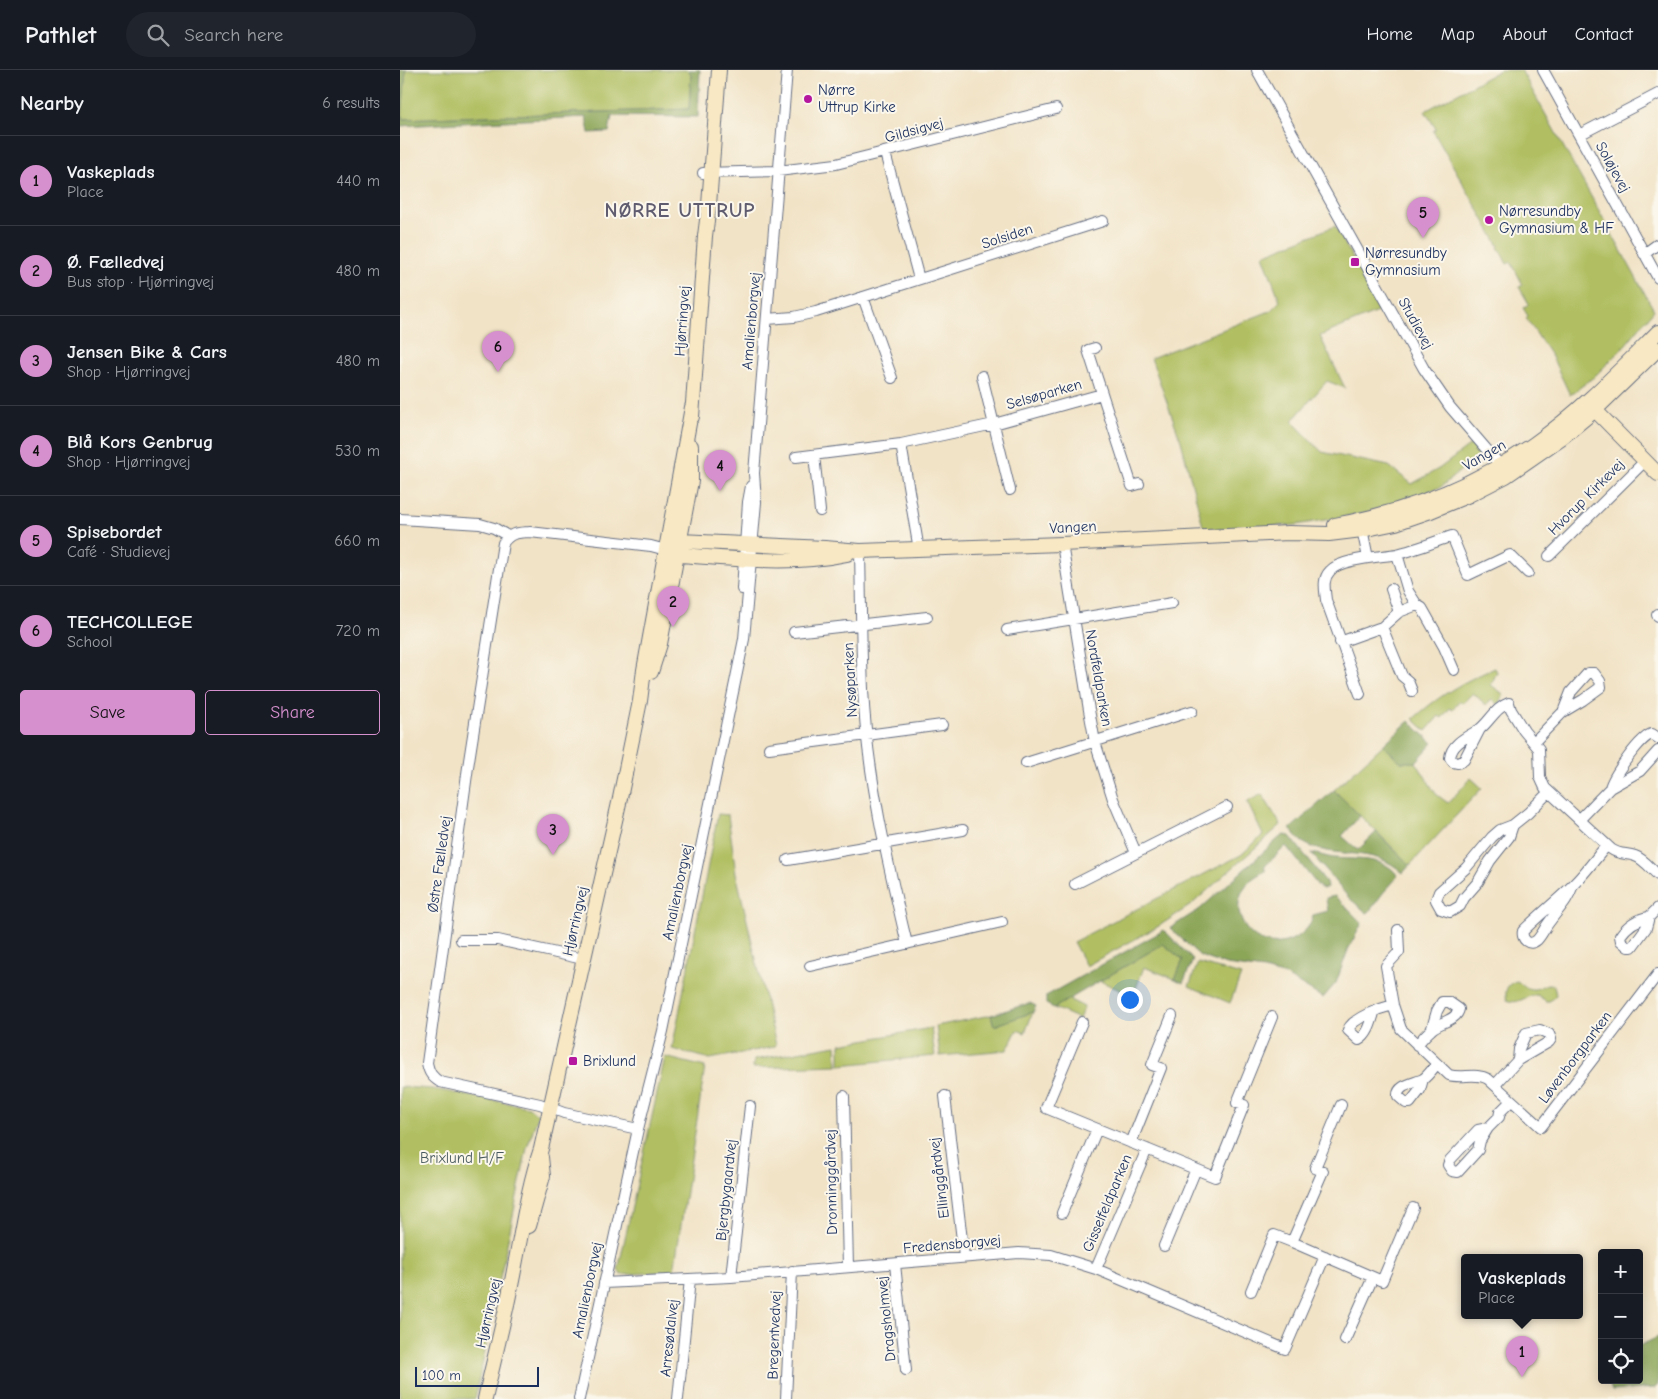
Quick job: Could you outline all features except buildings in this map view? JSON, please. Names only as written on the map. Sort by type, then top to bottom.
[{"type":"main road","name":"Hjørringvej","points":[[485,1399],[515,1264],[528,1230],[543,1176],[541,1149],[619,803],[640,701],[660,644],[673,547],[691,481],[692,407],[705,236],[711,70]]},
{"type":"main road","name":"Hjørringvej","points":[[708,173],[720,70]]},
{"type":"main road","name":"Vangen","points":[[1591,406],[1658,332]]},
{"type":"main road","name":"Vangen","points":[[673,547],[748,552],[799,560],[828,558],[860,551],[1288,533],[1328,534],[1361,525],[1396,523],[1469,495],[1503,471],[1535,444],[1591,406],[1658,349]]},
{"type":"main road","name":"Hvorup Kirkevej","points":[[1591,406],[1658,474]]},
{"type":"street","name":"Amalienborgvej","points":[[579,1399],[638,1129],[663,1031],[740,660],[748,552],[748,502],[754,473],[786,70]]},
{"type":"street","name":"Studievej","points":[[1257,70],[1424,369],[1450,407],[1503,471]]},
{"type":"street","name":"Soløjevej","points":[[1543,70],[1658,278]]},
{"type":"street","points":[[1579,135],[1658,94]]},
{"type":"street","name":"Gildsigvej","points":[[778,171],[836,164],[1056,109]]},
{"type":"street","points":[[885,153],[919,279]]},
{"type":"street","points":[[708,173],[778,171]]},
{"type":"street","name":"Solsiden","points":[[767,319],[794,317],[864,297],[1103,221]]},
{"type":"street","points":[[1644,254],[1658,244]]},
{"type":"street","points":[[864,297],[892,378]]},
{"type":"street","name":"Selsøparken","points":[[1095,348],[1088,350],[1102,394],[1132,486],[1139,484]]},
{"type":"street","name":"Selsøparken","points":[[982,376],[1010,490]]},
{"type":"street","name":"Selsøparken","points":[[796,457],[901,444],[994,424],[1102,394]]},
{"type":"street","points":[[901,444],[919,550]]},
{"type":"street","points":[[814,455],[820,511]]},
{"type":"street","name":"Hvorup Kirkevej","points":[[1549,556],[1645,461]]},
{"type":"street","points":[[400,519],[480,524],[494,528],[508,536],[530,532],[673,547]]},
{"type":"street","points":[[1361,525],[1368,558]]},
{"type":"street","name":"Østre Fælledvej","points":[[508,536],[502,543],[427,1063],[433,1078],[440,1082],[540,1104],[550,1108]]},
{"type":"street","points":[[1360,694],[1326,600],[1324,586],[1326,577],[1331,569],[1342,564],[1368,558],[1397,554],[1452,536],[1468,575],[1510,555],[1528,573]]},
{"type":"street","name":"Nordfeldparken","points":[[1062,544],[1095,742],[1113,799],[1136,853]]},
{"type":"street","name":"Nysøparken","points":[[860,551],[863,689],[874,792],[907,944]]},
{"type":"street","points":[[1397,554],[1408,590],[1422,608],[1454,670]]},
{"type":"street","points":[[1392,589],[1399,612]]},
{"type":"street","name":"Nordfeldparken","points":[[1007,630],[1172,603]]},
{"type":"street","points":[[1340,642],[1382,628],[1399,612],[1418,605]]},
{"type":"street","name":"Nysøparken","points":[[794,632],[927,617]]},
{"type":"street","points":[[1382,628],[1402,676],[1408,681],[1412,692]]},
{"type":"street","points":[[1480,729],[1499,707],[1509,703],[1511,710],[1524,731],[1540,752],[1541,781],[1549,792],[1619,854],[1640,858],[1656,869]]},
{"type":"street","name":"Nordfeldparken","points":[[1026,763],[1192,711]]},
{"type":"street","points":[[1534,742],[1563,712]]},
{"type":"street","name":"Nysøparken","points":[[769,748],[942,725]]},
{"type":"street","points":[[1610,788],[1612,781],[1631,753],[1646,736],[1652,734],[1658,738]]},
{"type":"street","points":[[1580,819],[1610,788],[1631,777],[1658,752]]},
{"type":"street","points":[[1513,825],[1508,837],[1460,906],[1450,912],[1441,909],[1436,900],[1439,892],[1466,868],[1500,830],[1513,825],[1549,792]]},
{"type":"street","points":[[1075,884],[1227,807]]},
{"type":"street","points":[[788,860],[963,830]]},
{"type":"street","points":[[1573,885],[1568,899],[1538,939],[1530,943],[1524,940],[1522,936],[1523,931],[1573,885],[1594,863],[1596,857],[1607,845]]},
{"type":"street","points":[[1649,917],[1658,908]]},
{"type":"street","points":[[810,966],[1002,922]]},
{"type":"street","name":"Løvenborgparken","points":[[1398,930],[1399,952],[1386,966],[1393,1005],[1401,1029],[1449,1075],[1483,1076],[1541,1128],[1658,974]]},
{"type":"street","points":[[461,940],[498,940],[583,958]]},
{"type":"street","points":[[1374,1013],[1382,1008],[1393,1005]]},
{"type":"street","name":"Gisselfeldparken","points":[[1131,1143],[1161,1068],[1152,1065],[1172,1016]]},
{"type":"street","name":"Gisselfeldparken","points":[[1082,1022],[1046,1108],[1215,1177],[1244,1105],[1237,1102],[1272,1017]]},
{"type":"street","points":[[1417,1045],[1432,1028]]},
{"type":"street","points":[[1495,1085],[1518,1060]]},
{"type":"street","points":[[1423,1079],[1437,1064]]},
{"type":"street","name":"Dronninggårdvej","points":[[844,1096],[848,1267]]},
{"type":"street","name":"Ellinggårdvej","points":[[945,1096],[964,1257]]},
{"type":"street","points":[[1488,1128],[1510,1100]]},
{"type":"street","points":[[1292,1242],[1322,1172],[1316,1168],[1341,1105]]},
{"type":"street","name":"Bjergbygaardvej","points":[[731,1277],[750,1106]]},
{"type":"street","points":[[550,1108],[564,1113],[638,1129]]},
{"type":"street","points":[[1062,1213],[1097,1129]]},
{"type":"street","name":"Gisselfeldparken","points":[[1096,1269],[1146,1149]]},
{"type":"street","points":[[1164,1246],[1196,1169]]},
{"type":"street","points":[[1251,1291],[1274,1235],[1382,1281],[1413,1208]]},
{"type":"street","name":"Fredensborgvej","points":[[604,1283],[731,1277],[1019,1253],[1051,1255],[1096,1269],[1285,1349],[1325,1256]]},
{"type":"street","name":"Dragsholmvej","points":[[895,1264],[906,1370]]},
{"type":"street","name":"Bregentvedvej","points":[[786,1399],[792,1271]]},
{"type":"street","points":[[1346,1340],[1373,1277]]},
{"type":"street","name":"Arresødalvej","points":[[678,1399],[690,1279]]},
{"type":"green space","points":[[400,70],[406,70],[402,119],[689,109],[691,74],[688,70],[700,70],[698,117],[612,116],[609,132],[589,133],[586,117],[400,126]]},
{"type":"green space","points":[[406,70],[687,70],[691,74],[689,109],[401,119]]},
{"type":"green space","points":[[1500,70],[1521,70],[1654,310],[1621,350],[1594,377],[1570,395],[1552,357],[1526,318],[1528,316],[1523,308],[1529,304],[1519,287],[1523,285],[1511,262],[1507,264],[1499,246],[1433,131],[1436,129],[1425,111]]},
{"type":"green space","points":[[1335,226],[1382,310],[1320,336],[1345,388],[1327,381],[1292,421],[1322,452],[1389,466],[1412,484],[1440,468],[1473,443],[1479,455],[1441,487],[1366,513],[1296,525],[1204,530],[1181,441],[1151,358],[1270,311],[1280,301],[1263,255]]},
{"type":"green space","points":[[1495,668],[1497,672],[1491,685],[1502,693],[1503,696],[1500,703],[1497,704],[1492,699],[1486,705],[1473,693],[1463,703],[1460,701],[1453,709],[1450,708],[1442,718],[1439,716],[1426,731],[1413,719],[1432,703],[1452,690]]},
{"type":"green space","points":[[1409,721],[1433,743],[1416,762],[1401,762],[1383,745]]},
{"type":"green space","points":[[1383,745],[1401,762],[1416,762],[1436,794],[1448,803],[1471,778],[1482,788],[1410,865],[1334,790]]},
{"type":"green space","points":[[1334,790],[1360,816],[1342,836],[1358,850],[1376,832],[1410,865],[1403,873],[1391,864],[1379,859],[1316,848],[1302,842],[1290,829]]},
{"type":"green space","points":[[1262,794],[1281,825],[1191,905],[1159,926],[1086,966],[1073,942],[1241,855],[1263,835],[1247,802]]},
{"type":"green space","points":[[718,814],[728,815],[736,873],[776,1045],[774,1047],[710,1059],[672,1049]]},
{"type":"green space","points":[[1284,835],[1290,836],[1326,882],[1327,887],[1323,889],[1319,887],[1286,846],[1264,867],[1266,871],[1250,882],[1241,895],[1239,909],[1243,922],[1251,934],[1263,941],[1278,943],[1295,938],[1309,926],[1313,915],[1328,911],[1326,898],[1335,896],[1362,923],[1348,950],[1336,983],[1323,998],[1286,976],[1264,970],[1226,965],[1200,956],[1170,928],[1200,909]]},
{"type":"green space","points":[[1311,853],[1334,858],[1377,862],[1392,869],[1397,875],[1367,913],[1349,898]]},
{"type":"green space","points":[[1164,930],[1193,960],[1183,983],[1175,979],[1183,960],[1163,944],[1054,1008],[1046,1004],[1046,996]]},
{"type":"green space","points":[[1163,944],[1183,960],[1175,979],[1144,967],[1133,996],[1100,981]]},
{"type":"green space","points":[[1198,963],[1241,975],[1230,1003],[1189,986]]},
{"type":"green space","points":[[1517,981],[1532,989],[1551,984],[1554,986],[1556,995],[1550,1001],[1533,995],[1511,1002],[1507,1000],[1507,988]]},
{"type":"green space","points":[[1068,999],[1084,1007],[1079,1019],[1054,1008]]},
{"type":"green space","points":[[1030,1003],[1036,1006],[1033,1012],[994,1026],[991,1015]]},
{"type":"green space","points":[[1033,1012],[1025,1033],[1017,1030],[1007,1050],[940,1056],[936,1026],[991,1015],[994,1026]]},
{"type":"green space","points":[[931,1028],[935,1056],[840,1065],[840,1044]]},
{"type":"green space","points":[[836,1045],[837,1065],[753,1068],[754,1060]]},
{"type":"green space","points":[[665,1057],[705,1067],[674,1271],[621,1275],[618,1270]]},
{"type":"green space","name":"Brixlund H/F","points":[[400,1087],[433,1089],[529,1107],[538,1115],[527,1148],[475,1399],[400,1399]]},
{"type":"green space","points":[[1658,1337],[1658,1385],[1655,1388],[1612,1391],[1609,1384],[1643,1384],[1643,1344]]},
{"type":"place","name":"Nørre Uttrup Kirke","points":[[808,99]]},
{"type":"place","name":"Nørresundby Gymnasium & HF","points":[[1489,220]]},
{"type":"place","name":"Spisebordet","points":[[1423,238]]},
{"type":"place","name":"Nørresundby Gymnasium","points":[[1355,262]]},
{"type":"place","name":"TECHCOLLEGE","points":[[498,372]]},
{"type":"place","name":"Blå Kors Genbrug","points":[[720,491]]},
{"type":"place","name":"Ø. Fælledvej","points":[[673,627]]},
{"type":"place","name":"Jensen Bike & Cars","points":[[553,855]]},
{"type":"place","name":"Brixlund","points":[[573,1061]]},
{"type":"place","name":"Vaskeplads","points":[[1522,1377]]},
{"type":"district","name":"NØRRE UTTRUP","points":[[680,210]]}]
